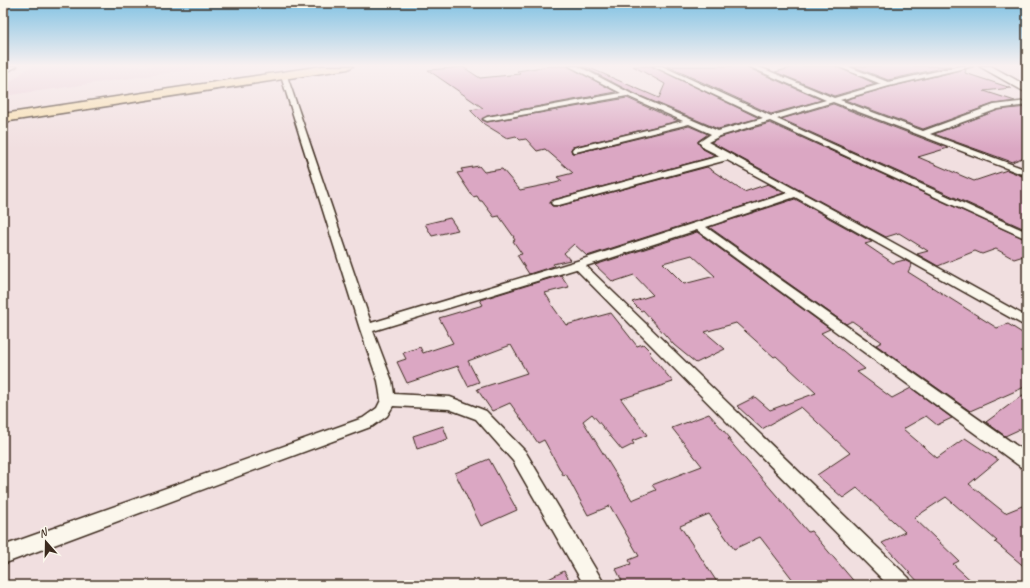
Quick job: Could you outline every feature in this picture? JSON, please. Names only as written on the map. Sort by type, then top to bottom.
[{"type":"highway","points":[[3,114],[140,93]]},
{"type":"highway","points":[[3,118],[167,93]]},
{"type":"street","points":[[3,555],[368,422],[382,412],[388,400],[385,381],[366,329],[290,93]]},
{"type":"street","points":[[716,93],[1027,236]]},
{"type":"street","points":[[817,93],[1027,173]]},
{"type":"street","points":[[856,93],[717,134],[705,140],[704,143],[1027,323]]},
{"type":"street","points":[[487,119],[628,94],[717,134]]},
{"type":"street","points":[[923,134],[997,107],[1027,103]]},
{"type":"street","points":[[576,150],[690,122]]},
{"type":"street","points":[[556,203],[728,157]]},
{"type":"street","points":[[366,329],[699,227],[795,194]]},
{"type":"street","points":[[699,227],[1027,462]]},
{"type":"street","points":[[578,265],[902,585]]},
{"type":"street","points":[[388,400],[413,400],[450,403],[481,415],[519,456],[595,585]]},
{"type":"shaded area","points":[[3,93],[21,93],[3,96]]},
{"type":"building","points":[[462,93],[608,93],[487,116],[482,120],[487,122],[627,98],[678,121],[573,147],[571,149],[572,153],[689,126],[708,134],[698,141],[698,143],[703,149],[716,156],[553,200],[550,203],[552,206],[559,206],[707,167],[744,192],[768,184],[784,193],[587,256],[574,244],[564,253],[570,260],[553,264],[554,266],[529,274],[517,255],[522,254],[513,241],[515,240],[514,237],[499,216],[494,217],[477,196],[473,197],[457,173],[463,172],[461,169],[479,166],[484,172],[502,169],[520,190],[562,181],[557,177],[573,173],[545,149],[537,151],[526,139],[520,140],[516,136],[507,138],[484,124],[470,110],[483,108]]},
{"type":"building","points":[[634,93],[648,93],[659,98],[661,93],[708,93],[759,118],[718,129]]},
{"type":"building","points":[[726,93],[807,93],[822,100],[771,114]]},
{"type":"building","points":[[828,93],[843,93],[834,96]]},
{"type":"building","points":[[867,93],[992,93],[1015,101],[993,104],[923,129],[845,100]]},
{"type":"building","points":[[833,104],[948,148],[918,157],[974,181],[1007,170],[1027,178],[1027,230],[781,119]]},
{"type":"building","points":[[1027,107],[1027,156],[1012,162],[934,134],[998,110]]},
{"type":"building","points":[[770,123],[1027,240],[1027,255],[1014,259],[996,249],[982,254],[975,251],[938,266],[917,254],[928,251],[899,233],[886,237],[711,142],[721,137]]},
{"type":"building","points":[[795,199],[872,242],[865,244],[893,263],[904,260],[912,264],[908,272],[997,328],[1008,324],[1027,336],[1027,386],[970,411],[876,345],[882,342],[852,321],[846,324],[709,227]]},
{"type":"building","points":[[450,218],[458,230],[432,236],[425,224]]},
{"type":"building","points":[[697,232],[830,329],[821,333],[865,369],[857,372],[892,398],[911,388],[952,418],[937,425],[926,416],[903,429],[937,458],[965,438],[998,460],[969,484],[1005,513],[1027,504],[1027,569],[946,497],[914,518],[959,561],[953,564],[976,585],[921,585],[882,543],[905,532],[857,488],[843,498],[817,475],[850,453],[801,407],[762,429],[737,406],[755,397],[770,410],[816,393],[776,356],[774,357],[736,323],[705,332],[725,349],[696,363],[674,345],[643,310],[641,311],[632,302],[653,295],[634,275],[613,282],[595,265]],"holes":[[[692,255],[715,276],[684,284],[663,263]]]},
{"type":"building","points":[[561,275],[569,287],[545,293],[566,325],[611,313],[637,346],[643,344],[651,352],[649,353],[673,382],[621,399],[647,435],[632,441],[634,444],[622,450],[592,414],[583,421],[632,500],[656,490],[652,485],[702,466],[672,428],[709,414],[730,438],[728,439],[808,532],[811,531],[857,585],[797,585],[760,537],[734,549],[709,514],[680,526],[719,585],[624,585],[616,569],[631,564],[629,560],[639,556],[610,506],[588,515],[566,474],[563,475],[544,440],[538,443],[510,403],[492,411],[477,389],[527,373],[511,345],[468,361],[479,382],[468,386],[458,366],[407,383],[397,362],[406,359],[403,353],[420,347],[423,353],[453,343],[439,318],[483,305],[480,300]]},
{"type":"building","points":[[1027,392],[1027,426],[1005,436],[986,422]]},
{"type":"building","points":[[443,426],[448,439],[417,449],[413,436]]},
{"type":"building","points":[[489,459],[517,510],[481,526],[455,473]]},
{"type":"building","points":[[564,571],[572,585],[537,585]]}]
